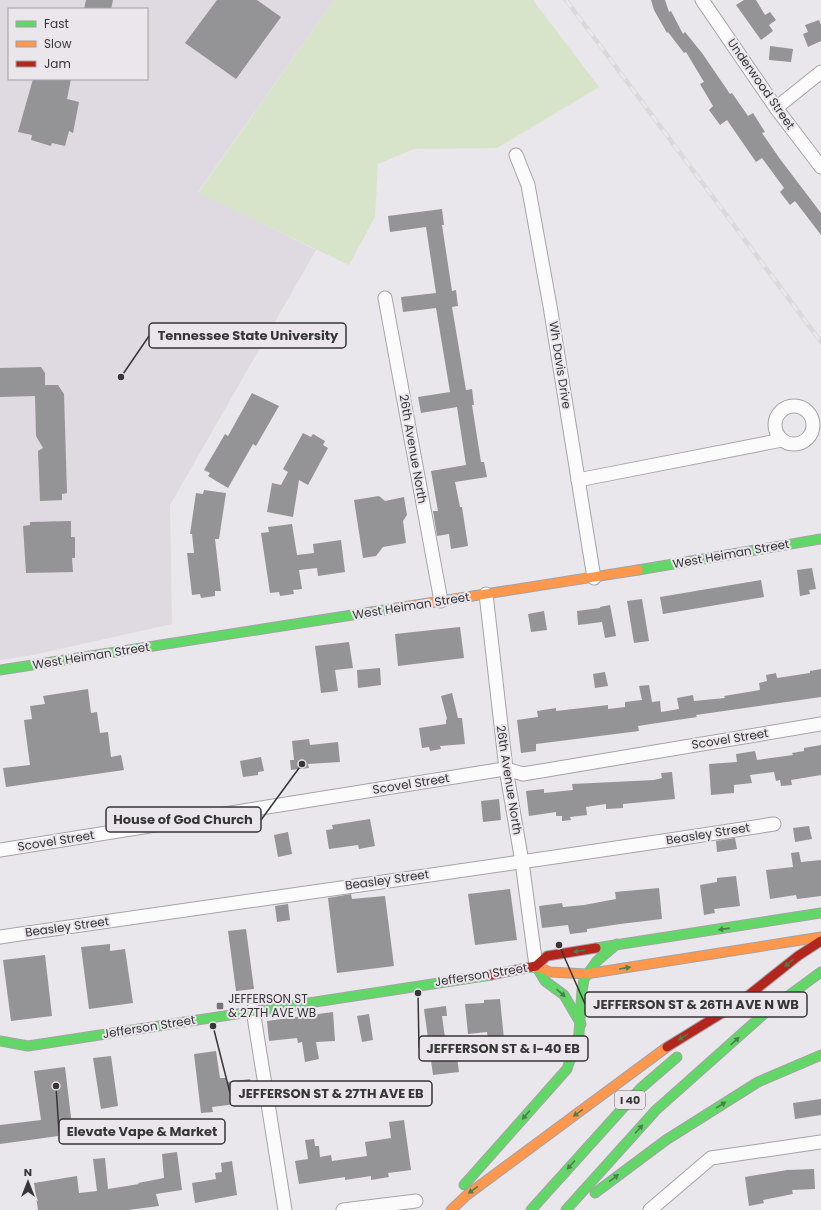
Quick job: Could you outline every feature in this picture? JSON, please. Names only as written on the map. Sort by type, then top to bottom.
[{"type":"main road","name":"West Heiman Street","points":[[0,670],[594,578],[821,539]]},
{"type":"main road","name":"Jefferson Street","points":[[0,1041],[28,1046],[253,1010],[502,973],[536,966],[546,956],[821,913]]},
{"type":"main road","name":"Jefferson Street","points":[[536,966],[550,972],[586,974],[821,937]]},
{"type":"main road","points":[[452,1210],[467,1195],[673,1043],[740,1002],[798,956],[821,941]]},
{"type":"main road","points":[[441,1210],[567,1069],[576,1052],[581,1024],[582,985],[586,974],[596,961],[617,944]]},
{"type":"main road","points":[[536,966],[545,981],[564,995],[581,1024]]},
{"type":"main road","name":"I 40","points":[[566,1210],[656,1110],[766,1013],[821,972]]},
{"type":"main road","points":[[694,1042],[740,1002]]},
{"type":"main road","name":"I 40","points":[[531,1210],[641,1088],[682,1053]]},
{"type":"main road","points":[[572,1210],[666,1140],[758,1082],[821,1055]]},
{"type":"street","name":"Underwood Street","points":[[702,0],[776,108],[821,167]]},
{"type":"street","points":[[776,108],[821,72]]},
{"type":"street","name":"Wh Davis Drive","points":[[516,155],[528,185],[550,306],[594,578]]},
{"type":"street","name":"26th Avenue North","points":[[385,298],[441,601]]},
{"type":"street","points":[[578,480],[782,440]]},
{"type":"street","name":"26th Avenue North","points":[[486,594],[506,768],[522,862],[536,966]]},
{"type":"street","name":"Scovel Street","points":[[0,850],[506,768],[523,774],[821,724]]},
{"type":"street","name":"Beasley Street","points":[[0,937],[774,824]]},
{"type":"street","points":[[253,1010],[285,1210]]},
{"type":"street","points":[[650,1210],[710,1158],[821,1142]]},
{"type":"street","points":[[343,1210],[416,1201]]},
{"type":"shaded area","points":[[0,0],[334,0],[198,192],[316,250],[170,505],[172,624],[28,656],[0,660]]},
{"type":"green space","points":[[334,0],[533,0],[599,87],[497,148],[414,149],[378,164],[375,217],[349,265],[198,193]]},
{"type":"building","points":[[86,0],[113,0],[111,8],[84,8]]},
{"type":"building","points":[[217,0],[257,0],[281,17],[236,79],[185,43]]},
{"type":"building","points":[[651,0],[665,0],[669,12],[671,11],[683,34],[685,32],[702,53],[730,94],[732,93],[748,116],[753,113],[765,132],[762,133],[821,213],[821,235],[795,201],[790,205],[780,192],[784,188],[762,158],[756,162],[727,120],[720,125],[709,110],[713,106],[700,84],[704,82],[686,52],[684,53],[668,32],[667,33],[654,10]]},
{"type":"building","points":[[744,0],[756,0],[765,15],[770,12],[776,20],[769,25],[773,31],[761,40],[736,5]]},
{"type":"building","points":[[819,20],[821,25],[821,41],[808,47],[803,34],[808,32],[805,25]]},
{"type":"building","points":[[770,46],[793,49],[791,62],[769,60]]},
{"type":"building","points":[[33,80],[71,80],[67,99],[79,102],[73,133],[69,131],[65,146],[52,143],[51,146],[31,140],[32,135],[18,132]]},
{"type":"building","points":[[442,209],[444,225],[442,225],[452,291],[456,290],[458,306],[452,307],[466,390],[472,389],[474,405],[472,405],[481,462],[484,462],[487,477],[455,482],[460,507],[462,507],[468,546],[451,549],[449,534],[437,536],[433,511],[438,511],[431,471],[466,465],[457,407],[421,413],[418,397],[450,392],[436,308],[403,312],[401,297],[436,293],[426,227],[390,232],[388,216]]},
{"type":"building","points":[[41,367],[45,373],[45,385],[58,385],[64,394],[67,493],[62,494],[62,500],[40,501],[38,451],[43,448],[36,436],[35,396],[0,397],[0,368]]},
{"type":"building","points":[[252,393],[279,406],[256,446],[253,444],[228,488],[208,476],[210,473],[204,470],[225,434],[228,436]]},
{"type":"building","points":[[303,433],[311,437],[313,434],[325,441],[323,445],[328,448],[308,485],[299,480],[293,517],[267,512],[272,483],[281,485],[288,472],[283,469]]},
{"type":"building","points":[[204,490],[226,493],[219,539],[215,539],[221,591],[215,591],[215,596],[201,598],[200,594],[192,595],[187,553],[194,553],[192,534],[190,534],[196,493],[203,494]]},
{"type":"building","points":[[379,496],[385,501],[404,497],[407,515],[403,521],[406,543],[383,547],[376,556],[363,558],[354,500]]},
{"type":"building","points":[[71,521],[71,537],[75,537],[75,558],[72,558],[73,572],[26,573],[23,526],[30,525],[30,522]]},
{"type":"building","points":[[292,524],[297,555],[314,553],[313,544],[341,540],[345,572],[318,576],[317,568],[299,570],[302,589],[293,590],[294,594],[280,596],[279,592],[270,593],[261,533],[269,532],[268,527]]},
{"type":"building","points":[[812,568],[816,589],[809,590],[810,594],[800,596],[797,570]]},
{"type":"building","points":[[761,580],[764,597],[663,614],[660,597]]},
{"type":"building","points":[[642,599],[649,641],[634,643],[627,601]]},
{"type":"building","points":[[610,605],[616,636],[605,638],[602,622],[578,625],[577,611]]},
{"type":"building","points":[[544,611],[547,630],[531,632],[528,614]]},
{"type":"building","points":[[460,627],[464,658],[398,666],[395,634]]},
{"type":"building","points":[[349,642],[353,668],[335,670],[338,691],[321,693],[315,646]]},
{"type":"building","points":[[380,668],[381,685],[358,688],[357,670]]},
{"type":"building","points":[[821,669],[821,697],[696,715],[697,717],[638,726],[639,731],[536,744],[536,751],[521,753],[517,720],[538,717],[537,711],[556,708],[556,711],[608,705],[608,709],[625,707],[625,702],[642,700],[639,686],[649,685],[652,702],[660,701],[661,712],[679,709],[677,698],[693,695],[694,701],[725,698],[724,696],[760,690],[759,683],[767,681],[766,675],[776,673],[777,678],[810,673],[810,671]]},
{"type":"building","points":[[605,672],[608,686],[595,688],[593,674]]},
{"type":"building","points":[[88,689],[91,713],[97,712],[100,733],[108,732],[111,757],[121,755],[124,770],[6,787],[3,768],[30,765],[24,720],[32,719],[30,706],[45,704],[43,696]]},
{"type":"building","points":[[452,693],[458,718],[462,718],[465,744],[440,746],[441,749],[430,751],[429,747],[422,748],[419,728],[446,724],[447,719],[441,696]]},
{"type":"building","points":[[309,739],[310,745],[338,742],[340,762],[308,764],[309,768],[291,770],[290,760],[294,760],[292,741]]},
{"type":"building","points":[[821,745],[821,775],[791,780],[792,785],[781,786],[780,780],[776,781],[774,772],[750,775],[752,783],[734,785],[734,793],[711,795],[709,764],[737,762],[736,754],[755,751],[757,760],[793,755],[792,753],[804,751],[804,748]]},
{"type":"building","points":[[261,757],[264,771],[258,772],[258,775],[243,777],[240,761]]},
{"type":"building","points":[[672,772],[675,799],[623,804],[623,808],[606,809],[606,804],[586,807],[587,815],[570,817],[571,820],[562,821],[562,816],[556,816],[556,812],[529,816],[526,791],[544,789],[544,793],[573,790],[572,784],[654,780],[662,778],[661,773]]},
{"type":"building","points":[[499,799],[501,820],[483,822],[481,801]]},
{"type":"building","points":[[370,819],[375,846],[359,849],[358,845],[329,849],[326,830],[333,829],[332,825]]},
{"type":"building","points":[[809,826],[812,839],[795,842],[793,828]]},
{"type":"building","points":[[288,832],[292,854],[278,857],[274,835]]},
{"type":"building","points":[[735,838],[737,849],[717,852],[716,841]]},
{"type":"building","points":[[799,852],[801,862],[821,860],[821,896],[797,899],[796,895],[770,899],[766,870],[793,867],[791,853]]},
{"type":"building","points":[[736,876],[740,906],[714,909],[715,913],[704,915],[700,885],[717,882],[717,878]]},
{"type":"building","points":[[659,888],[662,919],[587,929],[587,932],[570,934],[568,925],[542,928],[539,906],[562,903],[563,907],[584,905],[616,899],[615,892]]},
{"type":"building","points":[[510,889],[517,940],[475,945],[468,894]]},
{"type":"building","points":[[351,894],[352,899],[385,896],[394,966],[337,973],[328,898]]},
{"type":"building","points":[[288,904],[290,920],[277,922],[275,906]]},
{"type":"building","points":[[246,929],[254,989],[236,991],[228,931]]},
{"type":"building","points":[[110,944],[110,951],[125,949],[133,1003],[89,1009],[81,947]]},
{"type":"building","points":[[45,955],[52,1016],[11,1021],[3,960]]},
{"type":"building","points":[[500,999],[504,1039],[488,1041],[487,1032],[468,1034],[465,1004],[484,1003],[484,1000]]},
{"type":"building","points":[[446,1006],[447,1016],[442,1016],[448,1059],[457,1057],[459,1072],[433,1075],[424,1009]]},
{"type":"building","points":[[333,1012],[335,1041],[316,1042],[319,1059],[305,1062],[302,1042],[298,1043],[297,1038],[269,1041],[267,1021]]},
{"type":"building","points":[[369,1014],[373,1040],[362,1042],[357,1016]]},
{"type":"building","points":[[216,1051],[220,1078],[226,1078],[226,1082],[250,1079],[253,1102],[212,1107],[213,1112],[201,1113],[194,1054]]},
{"type":"building","points":[[111,1056],[118,1106],[101,1109],[93,1058]]},
{"type":"building","points":[[65,1067],[73,1134],[0,1144],[0,1125],[41,1120],[34,1071]]},
{"type":"building","points":[[821,1099],[821,1115],[795,1119],[793,1103]]},
{"type":"building","points":[[404,1120],[411,1170],[388,1173],[389,1177],[371,1180],[371,1176],[345,1180],[345,1177],[299,1184],[295,1161],[308,1159],[305,1140],[314,1139],[315,1146],[319,1146],[320,1157],[331,1155],[332,1161],[367,1156],[365,1142],[391,1138],[389,1122]]},
{"type":"building","points":[[177,1152],[182,1190],[156,1194],[159,1206],[128,1210],[38,1210],[34,1183],[77,1176],[79,1193],[97,1191],[93,1159],[105,1158],[108,1189],[139,1184],[138,1183],[164,1178],[162,1154]]},
{"type":"building","points":[[232,1161],[237,1195],[195,1203],[192,1183],[216,1179],[215,1173],[222,1172],[221,1163]]},
{"type":"building","points":[[814,1169],[815,1189],[792,1190],[793,1194],[763,1200],[764,1203],[749,1206],[745,1177],[787,1170]]},
{"type":"railway","points":[[566,0],[821,342]]},
{"type":"traffic: fast","points":[[638,570],[821,539]]},
{"type":"traffic: fast","points":[[0,670],[397,608]]},
{"type":"traffic: fast","points":[[596,948],[821,913]]},
{"type":"traffic: fast","points":[[464,1185],[567,1069],[579,1034],[584,979],[597,961],[617,944]]},
{"type":"traffic: fast","points":[[536,966],[545,981],[564,995],[581,1024]]},
{"type":"traffic: fast","points":[[566,1210],[656,1110],[765,1013],[821,972]]},
{"type":"traffic: fast","points":[[0,1041],[28,1046],[491,975]]},
{"type":"traffic: fast","points":[[595,1193],[666,1140],[758,1082],[821,1055]]},
{"type":"traffic: fast","points":[[531,1210],[641,1088],[677,1057]]},
{"type":"traffic: slow","points":[[397,608],[638,570]]},
{"type":"traffic: slow","points":[[536,966],[550,972],[586,974],[821,937]]},
{"type":"traffic: slow","points":[[451,1210],[467,1195],[667,1047]]},
{"type":"traffic: jam","points":[[667,1047],[740,1002],[798,956],[821,941]]},
{"type":"traffic: jam","points":[[491,975],[536,966],[547,956],[596,948]]},
{"type":"place","name":"Tennessee State University","points":[[121,377]]},
{"type":"place","name":"House of God Church","points":[[302,764]]},
{"type":"place","name":"JEFFERSON ST & 26TH AVE N WB","points":[[559,945]]},
{"type":"place","name":"JEFFERSON ST & I-40 EB","points":[[418,993]]},
{"type":"place","name":"JEFFERSON ST & 27TH AVE WB","points":[[220,1006]]},
{"type":"place","name":"JEFFERSON ST & 27TH AVE EB","points":[[213,1026]]},
{"type":"place","name":"Elevate Vape & Market","points":[[56,1086]]}]
